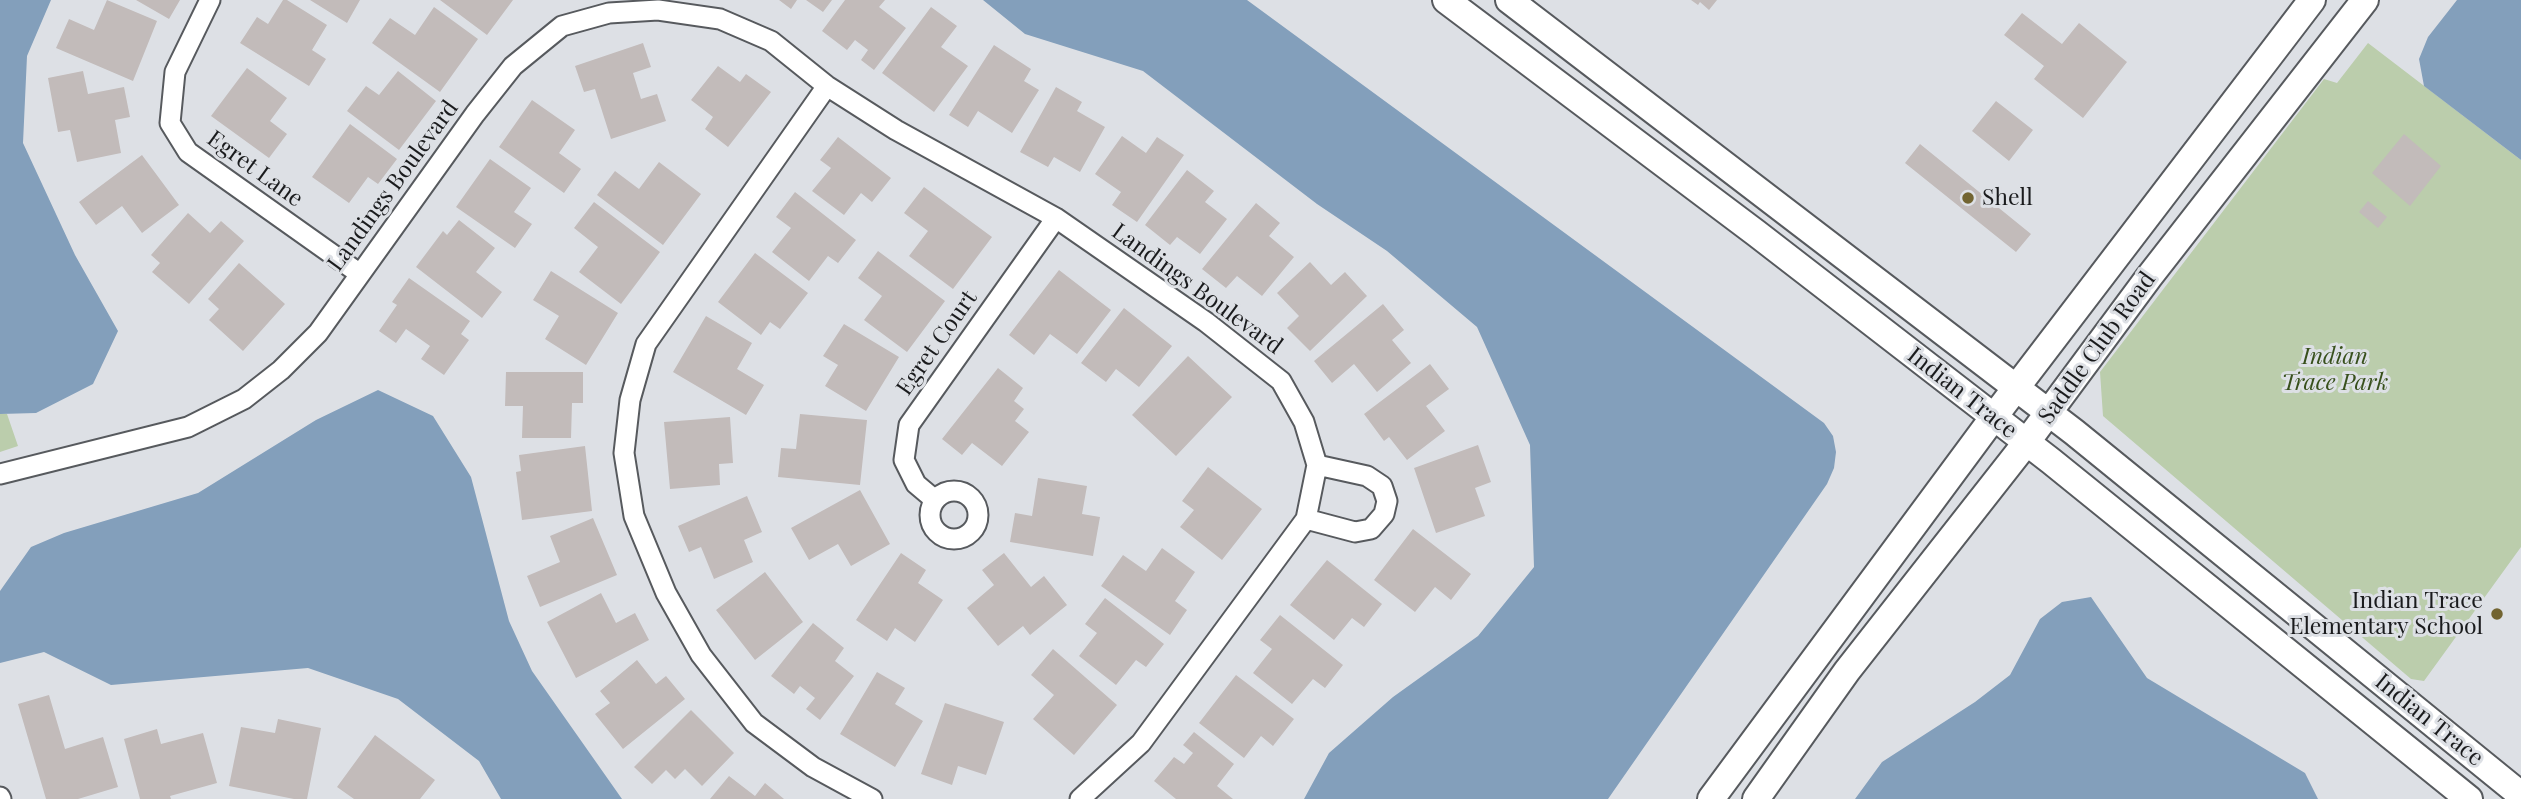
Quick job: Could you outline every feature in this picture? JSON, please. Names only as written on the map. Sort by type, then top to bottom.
[{"type":"main road","name":"Indian Trace","points":[[1446,0],[1756,233],[2026,443],[2469,799]]},
{"type":"main road","name":"Indian Trace","points":[[1509,0],[2049,413],[2521,795]]},
{"type":"main road","name":"Saddle Club Road","points":[[1711,799],[1993,418],[2312,0]]},
{"type":"main road","name":"Saddle Club Road","points":[[1756,799],[1847,671],[2026,443],[2149,276],[2365,0]]},
{"type":"street","name":"Egret Lane","points":[[210,0],[175,72],[170,123],[188,152],[360,274]]},
{"type":"street","name":"Landings Boulevard","points":[[0,474],[188,427],[244,399],[281,370],[318,333],[475,114],[513,66],[562,26],[609,13],[658,10],[720,19],[771,41],[827,86],[896,130],[1056,218],[1206,322],[1281,381],[1304,422],[1317,465],[1306,519],[1140,743],[1080,799]]},
{"type":"street","points":[[827,86],[646,344],[630,400],[624,453],[634,516],[666,593],[701,655],[754,723],[813,767],[872,799]]},
{"type":"street","name":"Egret Court","points":[[935,500],[916,484],[904,460],[909,425],[1056,218]]},
{"type":"street","points":[[1306,519],[1354,532],[1371,529],[1384,514],[1387,500],[1382,486],[1367,476],[1317,465]]},
{"type":"green space","name":"Indian Trace Park","points":[[2368,43],[2521,160],[2521,547],[2424,681],[2411,679],[2103,416],[2100,372],[2324,79],[2337,83]]},
{"type":"green space","points":[[0,414],[7,414],[18,446],[0,452]]},
{"type":"water","points":[[0,0],[51,0],[27,56],[23,143],[75,255],[118,331],[93,384],[36,413],[0,414]]},
{"type":"water","points":[[983,0],[1247,0],[1824,423],[1833,436],[1836,452],[1834,468],[1827,484],[1608,799],[1304,799],[1329,753],[1393,697],[1478,636],[1534,567],[1530,445],[1477,327],[1387,251],[1317,204],[1143,71],[1025,34]]},
{"type":"water","points":[[2457,0],[2521,0],[2521,160],[2424,86],[2419,59],[2428,37]]},
{"type":"water","points":[[378,390],[433,416],[471,477],[509,621],[532,671],[622,799],[501,799],[479,761],[398,699],[308,668],[111,685],[44,652],[0,663],[0,591],[31,547],[64,533],[198,493],[316,420]]},
{"type":"water","points":[[2091,597],[2147,678],[2305,773],[2318,799],[1855,799],[1882,762],[1975,702],[2010,675],[2040,619],[2062,602]]},
{"type":"building","points":[[107,0],[157,21],[133,81],[56,48],[69,19],[94,30]]},
{"type":"building","points":[[136,0],[180,0],[169,19]]},
{"type":"building","points":[[283,0],[327,25],[312,50],[326,59],[309,86],[240,43],[257,17],[268,24]]},
{"type":"building","points":[[310,0],[360,0],[347,23]]},
{"type":"building","points":[[440,0],[513,0],[487,35]]},
{"type":"building","points":[[779,0],[797,0],[791,9]]},
{"type":"building","points":[[806,0],[832,0],[823,12]]},
{"type":"building","points":[[845,0],[885,0],[879,7],[906,28],[874,70],[861,60],[868,50],[855,40],[847,50],[822,31]]},
{"type":"building","points":[[1691,0],[1717,0],[1709,10],[1700,2],[1698,5]]},
{"type":"building","points":[[434,7],[478,39],[440,92],[372,43],[390,18],[415,35]]},
{"type":"building","points":[[931,7],[957,26],[941,47],[968,66],[934,112],[882,73]]},
{"type":"building","points":[[2022,13],[2062,44],[2079,23],[2127,62],[2083,118],[2034,79],[2044,66],[2004,35]]},
{"type":"building","points":[[643,43],[651,67],[633,73],[641,99],[657,94],[666,121],[611,139],[595,89],[584,92],[575,66]]},
{"type":"building","points":[[994,45],[1031,69],[1024,81],[1039,90],[1012,133],[978,111],[968,127],[949,115]]},
{"type":"building","points":[[718,66],[740,82],[746,74],[771,92],[728,147],[705,129],[713,117],[691,100]]},
{"type":"building","points":[[247,68],[287,98],[270,121],[287,134],[269,158],[211,116]]},
{"type":"building","points":[[83,71],[88,94],[124,87],[130,117],[115,120],[121,153],[77,162],[70,130],[58,132],[48,78]]},
{"type":"building","points":[[398,71],[436,101],[399,150],[347,111],[366,86],[379,95]]},
{"type":"building","points":[[1056,87],[1082,102],[1077,111],[1105,127],[1080,172],[1054,157],[1048,167],[1020,152]]},
{"type":"building","points":[[532,100],[575,130],[559,153],[581,169],[564,193],[499,147]]},
{"type":"building","points":[[1996,101],[2033,130],[2009,161],[1972,131]]},
{"type":"building","points":[[350,124],[397,159],[378,184],[368,177],[349,203],[312,177]]},
{"type":"building","points":[[2404,134],[2441,166],[2410,206],[2372,173]]},
{"type":"building","points":[[1122,136],[1146,153],[1157,137],[1184,155],[1137,222],[1112,205],[1121,192],[1095,174]]},
{"type":"building","points":[[838,137],[891,178],[872,202],[861,193],[844,215],[812,191],[831,168],[820,160]]},
{"type":"building","name":"Shell","points":[[1920,144],[2031,234],[2016,252],[1905,163]]},
{"type":"building","points":[[142,155],[179,205],[142,233],[122,206],[96,225],[79,202]]},
{"type":"building","points":[[490,159],[531,188],[514,212],[532,224],[515,248],[456,207]]},
{"type":"building","points":[[659,162],[701,194],[663,245],[597,195],[615,171],[639,189]]},
{"type":"building","points":[[1187,170],[1214,191],[1205,202],[1227,219],[1200,254],[1177,237],[1170,245],[1145,225]]},
{"type":"building","points":[[924,187],[992,237],[953,289],[909,256],[928,231],[904,213]]},
{"type":"building","points":[[795,192],[856,240],[838,263],[828,256],[809,281],[772,252],[791,228],[776,217]]},
{"type":"building","points":[[2368,201],[2387,217],[2378,228],[2359,212]]},
{"type":"building","points":[[594,202],[660,252],[621,304],[579,272],[598,247],[574,228]]},
{"type":"building","points":[[1256,203],[1280,223],[1269,236],[1294,257],[1262,296],[1237,276],[1226,288],[1202,269]]},
{"type":"building","points":[[188,213],[210,233],[221,221],[244,241],[189,304],[152,272],[160,263],[151,255]]},
{"type":"building","points":[[459,220],[495,248],[476,272],[502,292],[482,318],[416,267],[443,231],[447,235]]},
{"type":"building","points":[[878,251],[945,301],[907,352],[864,320],[882,296],[858,278]]},
{"type":"building","points":[[755,253],[808,293],[780,329],[770,322],[761,335],[718,302]]},
{"type":"building","points":[[1310,262],[1331,285],[1345,272],[1367,296],[1310,351],[1287,328],[1299,316],[1277,293]]},
{"type":"building","points":[[239,263],[285,304],[243,351],[209,320],[219,309],[208,299]]},
{"type":"building","points":[[1059,270],[1111,310],[1077,354],[1050,334],[1034,355],[1009,335]]},
{"type":"building","points":[[551,271],[618,313],[586,365],[545,339],[559,316],[533,300]]},
{"type":"building","points":[[409,278],[470,321],[461,334],[469,340],[444,375],[421,359],[430,346],[406,329],[396,343],[379,331],[397,305],[392,302]]},
{"type":"building","points":[[1383,304],[1404,330],[1392,340],[1411,363],[1377,392],[1354,364],[1332,383],[1314,361]]},
{"type":"building","points":[[1124,308],[1172,346],[1139,387],[1116,369],[1106,382],[1081,363]]},
{"type":"building","points":[[706,316],[752,343],[737,369],[764,385],[746,415],[673,372]]},
{"type":"building","points":[[844,324],[899,357],[866,411],[825,386],[838,365],[823,356]]},
{"type":"building","points":[[1188,356],[1232,397],[1176,456],[1132,415]]},
{"type":"building","points":[[1430,364],[1449,389],[1426,406],[1445,431],[1407,460],[1389,437],[1384,441],[1364,414]]},
{"type":"building","points":[[998,368],[1023,388],[1014,401],[1024,409],[1015,421],[1029,432],[1002,466],[972,443],[962,455],[942,439]]},
{"type":"building","points":[[506,372],[583,372],[583,403],[572,403],[571,438],[522,438],[523,406],[505,406]]},
{"type":"building","points":[[800,414],[867,420],[860,485],[778,477],[781,448],[796,449]]},
{"type":"building","points":[[730,417],[733,463],[719,464],[720,485],[670,489],[664,422]]},
{"type":"building","points":[[1478,445],[1491,482],[1475,488],[1485,516],[1436,533],[1414,468]]},
{"type":"building","points":[[585,446],[592,511],[522,520],[516,472],[521,471],[519,455]]},
{"type":"building","points":[[1208,467],[1262,509],[1222,560],[1180,527],[1194,510],[1182,501]]},
{"type":"building","points":[[1038,478],[1087,486],[1082,514],[1100,517],[1093,556],[1010,542],[1015,513],[1032,516]]},
{"type":"building","points":[[860,490],[890,544],[851,566],[838,544],[809,560],[791,528]]},
{"type":"building","points":[[747,496],[762,532],[744,540],[753,562],[714,579],[701,547],[689,552],[678,526]]},
{"type":"building","points":[[593,518],[617,575],[540,607],[527,576],[560,562],[550,536]]},
{"type":"building","points":[[1413,529],[1471,574],[1451,600],[1435,587],[1415,612],[1374,580]]},
{"type":"building","points":[[1162,548],[1195,572],[1175,601],[1187,610],[1170,635],[1101,586],[1123,555],[1146,571]]},
{"type":"building","points":[[901,553],[926,570],[918,583],[943,600],[915,642],[895,628],[887,641],[856,620]]},
{"type":"building","points":[[1004,553],[1031,587],[1044,576],[1067,605],[1030,635],[1023,626],[998,646],[967,608],[994,585],[982,570]]},
{"type":"building","points":[[1327,560],[1382,604],[1364,627],[1352,618],[1334,640],[1290,605]]},
{"type":"building","points":[[765,572],[803,622],[755,660],[716,610]]},
{"type":"building","points":[[601,593],[616,623],[635,613],[649,640],[576,678],[547,622]]},
{"type":"building","points":[[1105,598],[1164,644],[1146,667],[1136,660],[1116,685],[1079,656],[1097,633],[1085,624]]},
{"type":"building","points":[[1280,615],[1343,665],[1325,688],[1313,679],[1292,704],[1253,673],[1272,649],[1260,640]]},
{"type":"building","points":[[813,623],[844,648],[835,661],[854,676],[820,720],[806,709],[815,698],[800,686],[794,694],[771,676]]},
{"type":"building","points":[[1053,649],[1117,705],[1074,755],[1033,719],[1054,695],[1031,675]]},
{"type":"building","points":[[637,660],[656,684],[666,676],[685,699],[623,749],[595,714],[610,703],[600,691]]},
{"type":"building","points":[[877,672],[905,688],[895,704],[923,721],[895,767],[840,734]]},
{"type":"building","points":[[1236,675],[1294,719],[1273,746],[1261,736],[1244,758],[1199,723]]},
{"type":"building","points":[[49,695],[65,749],[103,737],[118,787],[78,799],[46,799],[18,704]]},
{"type":"building","points":[[945,703],[1004,722],[986,775],[958,766],[952,785],[921,774]]},
{"type":"building","points":[[691,710],[734,753],[702,786],[685,769],[675,779],[666,770],[652,784],[634,767]]},
{"type":"building","points":[[278,719],[321,728],[307,799],[294,799],[229,786],[241,727],[275,733]]},
{"type":"building","points":[[157,729],[161,744],[203,733],[217,783],[170,796],[171,799],[140,799],[124,739]]},
{"type":"building","points":[[1194,732],[1234,764],[1217,786],[1233,799],[1176,799],[1154,781],[1174,757],[1184,764],[1193,753],[1183,745]]},
{"type":"building","points":[[375,735],[435,780],[420,799],[354,799],[337,787]]},
{"type":"building","points":[[729,776],[755,796],[765,783],[784,799],[710,799]]},
{"type":"place","name":"Shell","points":[[1968,198]]},
{"type":"place","name":"Indian Trace Elementary School","points":[[2497,614]]}]
